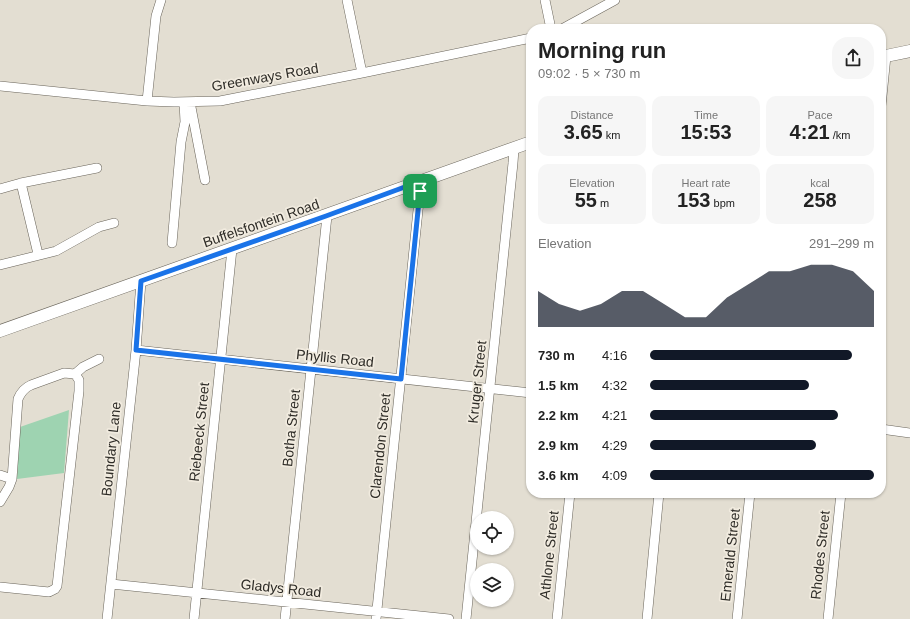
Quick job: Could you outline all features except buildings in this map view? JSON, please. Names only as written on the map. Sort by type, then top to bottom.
[{"type":"main road","points":[[886,56],[910,51]]},
{"type":"main road","name":"Buffelsfontein Road","points":[[0,331],[526,144]]},
{"type":"street","points":[[147,101],[156,16],[161,0]]},
{"type":"street","points":[[347,0],[362,74]]},
{"type":"street","points":[[545,0],[550,24]]},
{"type":"street","points":[[571,24],[615,0]]},
{"type":"street","name":"Greenways Road","points":[[0,86],[147,101],[187,102],[234,99],[362,74],[526,39]]},
{"type":"street","points":[[187,102],[205,180]]},
{"type":"street","points":[[172,243],[181,142],[186,122],[187,102]]},
{"type":"street","name":"Kruger Street","points":[[466,619],[514,148]]},
{"type":"street","points":[[0,189],[21,182],[97,168]]},
{"type":"street","name":"Clarendon Street","points":[[376,615],[421,181]]},
{"type":"street","points":[[21,182],[38,254]]},
{"type":"street","name":"Botha Street","points":[[285,619],[326,216]]},
{"type":"street","points":[[0,265],[38,254],[56,251],[99,227],[114,223]]},
{"type":"street","name":"Riebeeck Street","points":[[194,619],[232,249]]},
{"type":"street","name":"Boundary Lane","points":[[107,619],[136,350],[141,281]]},
{"type":"street","name":"Phyllis Road","points":[[136,350],[526,393]]},
{"type":"street","points":[[0,502],[12,479],[18,398],[20,394],[30,385],[64,373],[75,374],[83,367],[99,359]]},
{"type":"street","points":[[0,587],[49,592],[55,589],[79,391],[79,380],[75,374]]},
{"type":"street","points":[[886,430],[910,433]]},
{"type":"street","points":[[0,476],[12,479]]},
{"type":"street","name":"Athlone Street","points":[[556,619],[569,498]]},
{"type":"street","points":[[647,619],[659,498]]},
{"type":"street","name":"Emerald Street","points":[[737,619],[749,498]]},
{"type":"street","name":"Rhodes Street","points":[[828,619],[840,498]]},
{"type":"street","name":"Gladys Road","points":[[110,584],[286,602],[376,615],[449,619]]},
{"type":"green space","points":[[69,410],[64,473],[17,479],[20,427]]},
{"type":"route","points":[[421,181],[420,191],[401,379],[136,350],[141,281],[421,181]]}]
